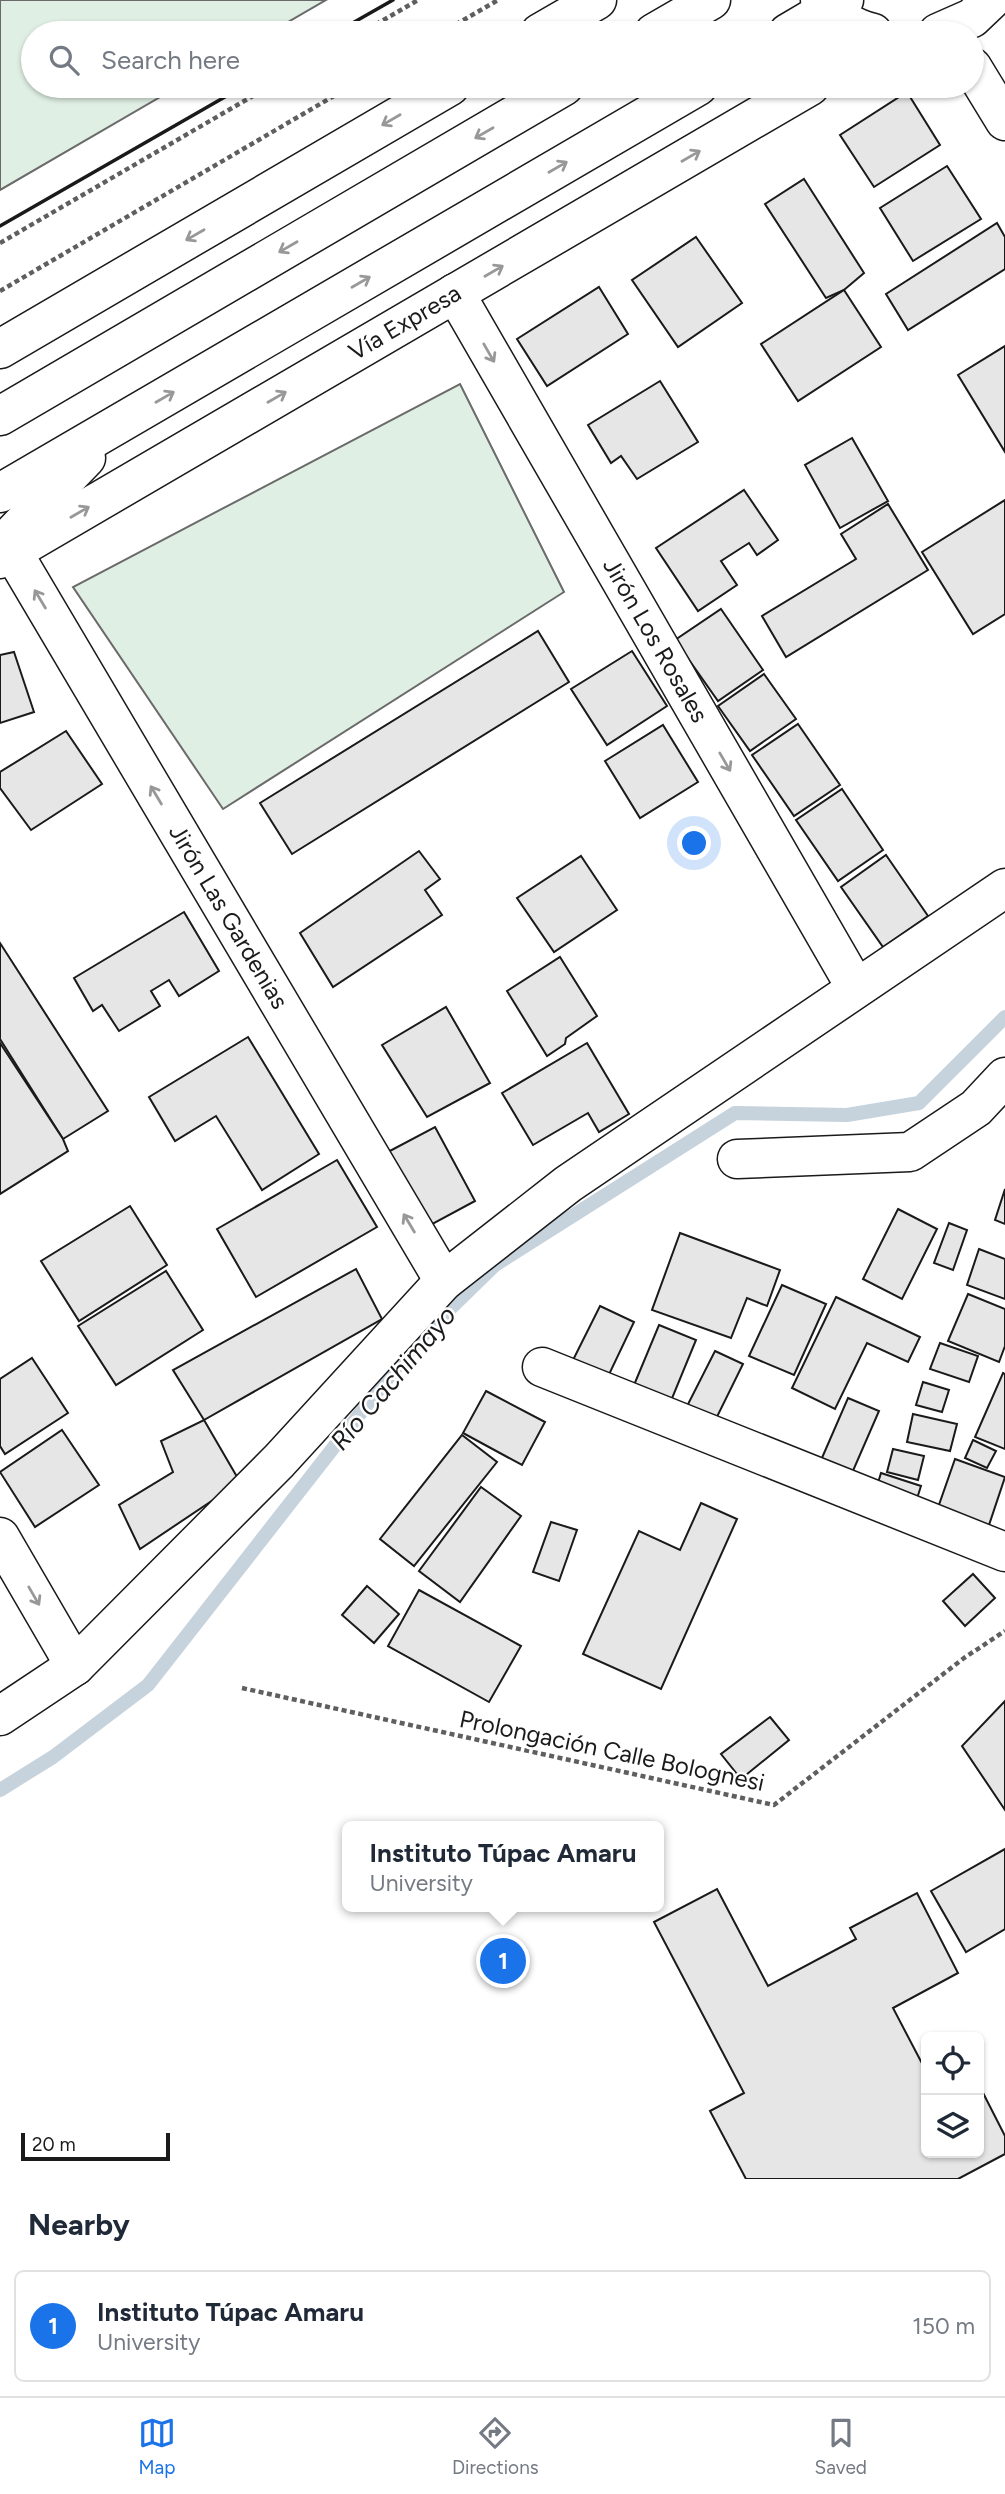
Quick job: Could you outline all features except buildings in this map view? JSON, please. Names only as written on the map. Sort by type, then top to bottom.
[{"type":"street","points":[[561,21],[597,0]]},
{"type":"street","points":[[675,21],[711,0]]},
{"type":"street","points":[[966,21],[992,0],[1005,19]]},
{"type":"street","points":[[805,21],[831,3],[850,21]]},
{"type":"street","points":[[984,87],[1005,121]]},
{"type":"street","points":[[0,349],[429,98]]},
{"type":"street","points":[[0,416],[544,98]]},
{"type":"street","points":[[0,493],[677,98]]},
{"type":"street","name":"Vía Expresa","points":[[4,552],[789,98]]},
{"type":"street","name":"Jirón Los Rosales","points":[[455,293],[856,988]]},
{"type":"street","points":[[0,386],[93,361]]},
{"type":"street","points":[[4,552],[119,423]]},
{"type":"street","name":"Jirón Las Gardenias","points":[[4,552],[444,1282]]},
{"type":"street","points":[[0,1716],[75,1666],[279,1461],[444,1282],[568,1184],[1005,888]]},
{"type":"street","points":[[737,1159],[911,1152],[976,1108],[1005,1077]]},
{"type":"street","points":[[542,1367],[1005,1552]]},
{"type":"street","points":[[0,1537],[75,1666]]},
{"type":"path","points":[[382,21],[418,0]]},
{"type":"path","points":[[462,21],[498,0]]},
{"type":"path","points":[[0,243],[249,98]]},
{"type":"path","points":[[0,291],[330,98]]},
{"type":"path","name":"Prolongación Calle Bolognesi","points":[[242,1688],[774,1805],[964,1658],[1005,1631]]},
{"type":"green space","points":[[0,0],[326,0],[290,21],[21,21],[21,98],[158,98],[0,190]]},
{"type":"green space","points":[[460,384],[564,592],[223,809],[73,587]]},
{"type":"waterway","name":"Río Cachimayo","points":[[0,1790],[53,1757],[148,1685],[416,1342],[495,1265],[735,1113],[847,1115],[919,1103],[1005,1017]]},
{"type":"wall","points":[[356,21],[393,0]]},
{"type":"wall","points":[[0,226],[223,98]]},
{"type":"place","name":"Instituto Túpac Amaru","points":[[503,1961]]}]
